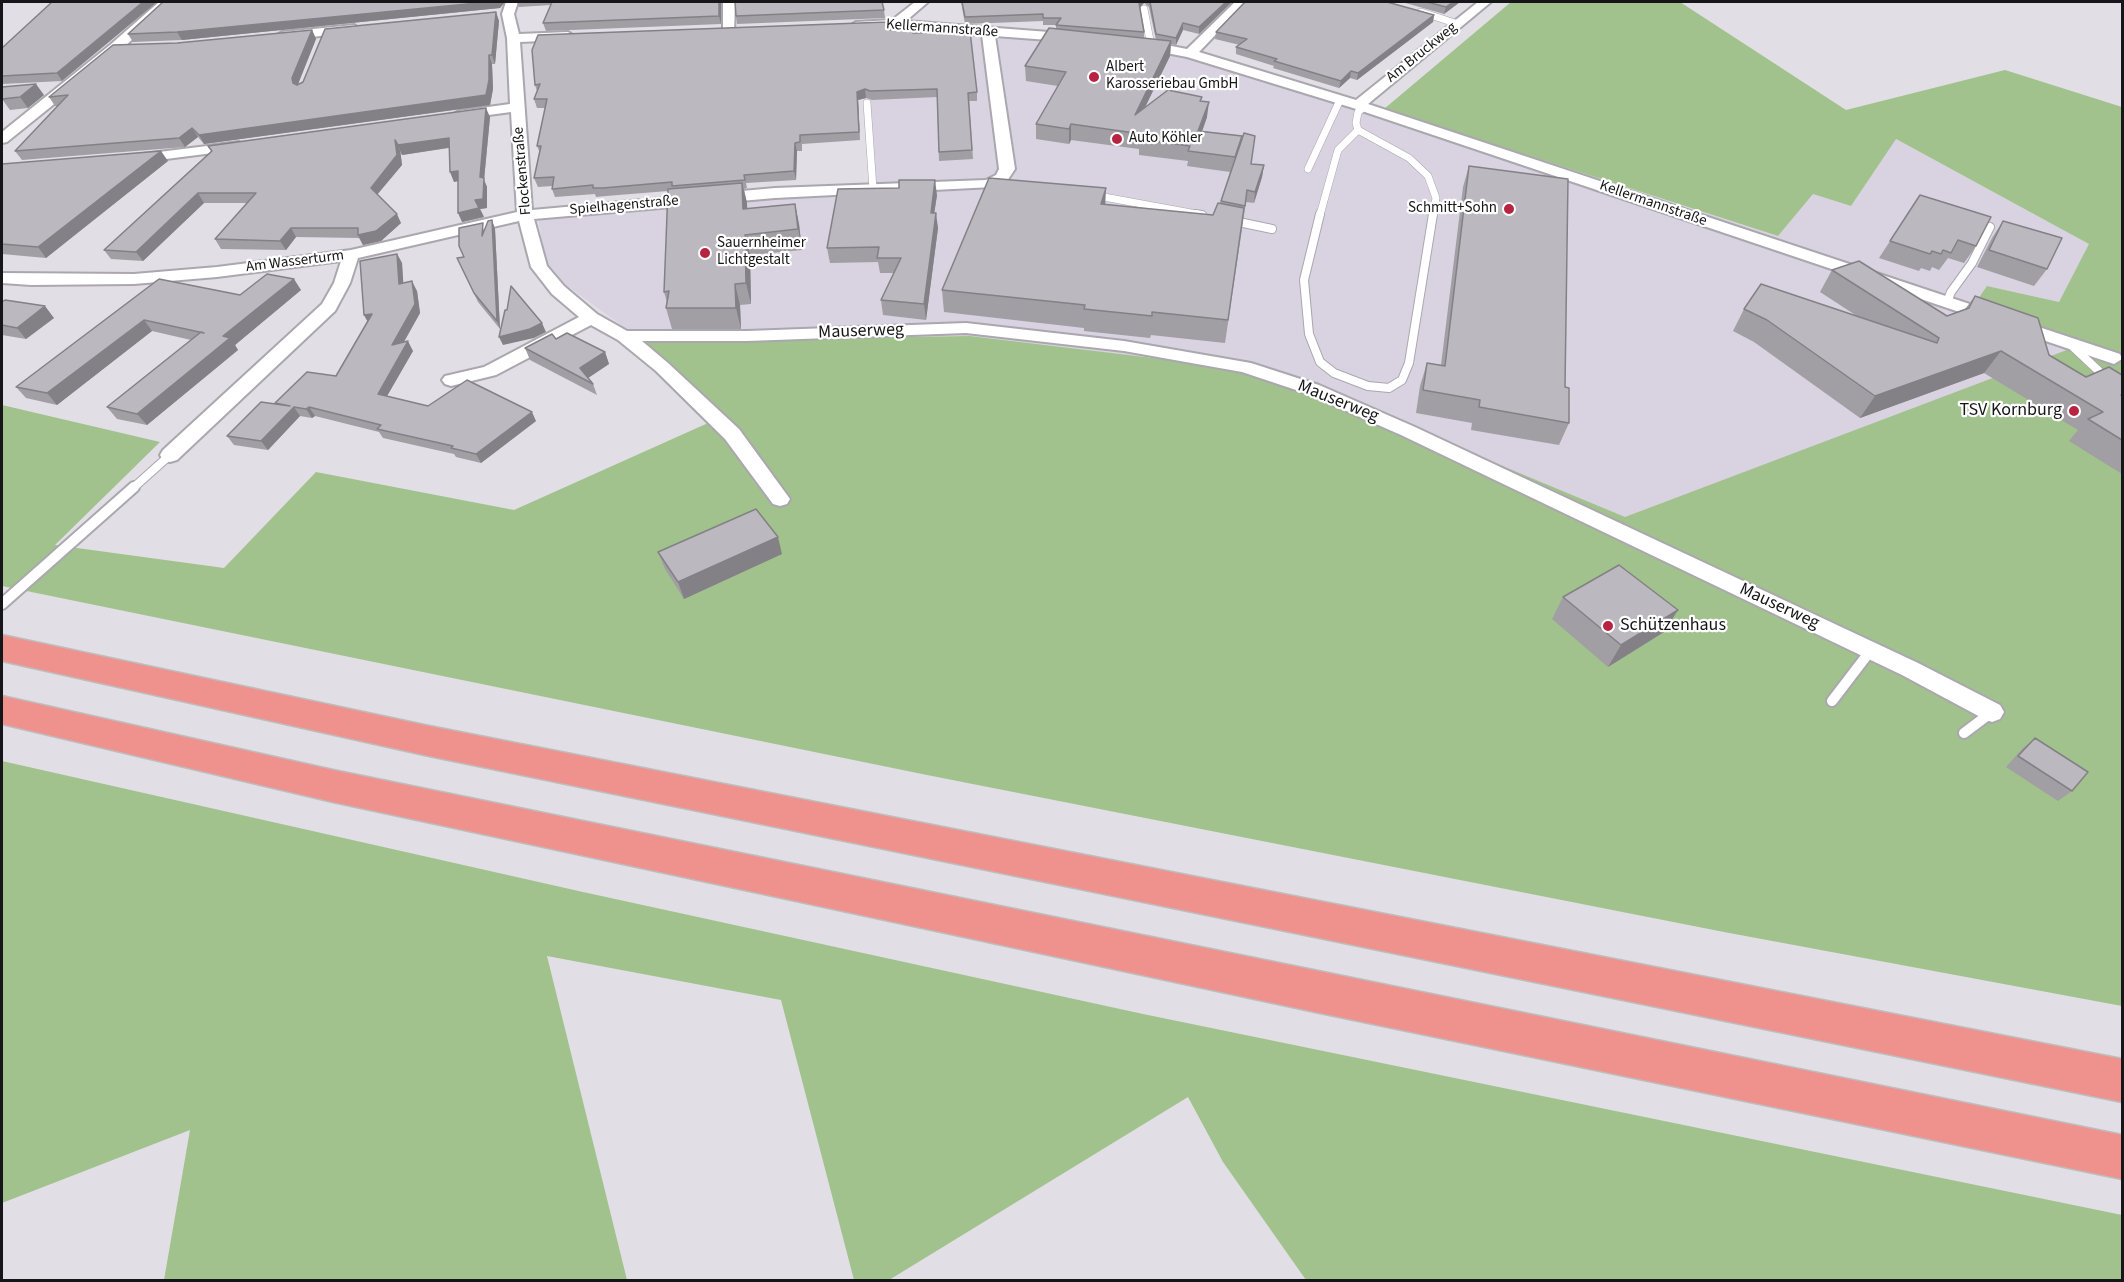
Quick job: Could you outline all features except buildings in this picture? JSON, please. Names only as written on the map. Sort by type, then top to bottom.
[{"type":"highway","points":[[2,648],[429,741],[2122,1081]]},
{"type":"highway","points":[[2,710],[333,786],[1320,993],[2122,1156]]},
{"type":"street","points":[[2,139],[115,48],[166,2]]},
{"type":"street","points":[[729,2],[729,30]]},
{"type":"street","points":[[895,24],[922,2]]},
{"type":"street","points":[[1190,54],[1241,2]]},
{"type":"street","name":"Am Bruckweg","points":[[1361,106],[1485,2]]},
{"type":"street","name":"Flockenstraße","points":[[505,10],[513,38],[525,215],[539,267],[558,290],[591,318],[624,336],[662,367],[732,434],[780,499]]},
{"type":"street","name":"Kellermannstraße","points":[[842,26],[895,24],[1093,39]]},
{"type":"street","points":[[264,38],[323,37],[371,27]]},
{"type":"street","name":"Spielhagenstraße","points":[[351,255],[525,215],[775,193],[988,184],[1008,179],[988,31]]},
{"type":"street","points":[[513,38],[582,35]]},
{"type":"street","name":"Kellermannstraße","points":[[1128,43],[1190,54],[1361,106],[2114,358]]},
{"type":"street","points":[[115,48],[138,47]]},
{"type":"street","points":[[45,89],[68,87]]},
{"type":"street","points":[[446,117],[516,107]]},
{"type":"street","points":[[122,160],[258,143]]},
{"type":"street","name":"Am Wasserturm","points":[[2,278],[134,279],[218,272],[351,255],[342,283],[329,307],[170,454]]},
{"type":"street","points":[[451,380],[490,371],[591,318]]},
{"type":"street","name":"Mauserweg","points":[[624,336],[747,336],[966,328],[1124,346],[1245,367],[1312,389],[1408,430],[1870,650],[1992,712]]},
{"type":"lane","points":[[1144,9],[1151,46]]},
{"type":"lane","points":[[1413,10],[1458,24]]},
{"type":"lane","points":[[1308,169],[1340,100]]},
{"type":"lane","points":[[867,104],[873,189]]},
{"type":"lane","points":[[1358,130],[1338,150],[1304,280],[1309,334],[1320,362],[1334,373],[1368,386],[1389,388],[1402,380],[1409,363],[1436,198],[1428,176],[1409,158],[1358,130],[1356,123],[1361,106]]},
{"type":"lane","points":[[1084,193],[1214,218]]},
{"type":"lane","points":[[1225,220],[1272,229]]},
{"type":"lane","points":[[1947,302],[1990,227]]},
{"type":"lane","points":[[2070,344],[2103,375],[2122,388]]},
{"type":"lane","points":[[2,604],[170,454]]},
{"type":"lane","points":[[1832,702],[1870,650]]},
{"type":"lane","points":[[1964,733],[1992,712]]},
{"type":"shaded area","points":[[869,26],[1117,40],[1189,50],[1384,109],[1778,236],[1813,194],[1851,206],[1895,139],[2090,244],[2059,302],[1987,286],[2073,348],[1625,518],[1279,373],[970,336],[643,341],[547,271],[538,218],[872,189]]},
{"type":"green space","points":[[1511,2],[1680,2],[1846,110],[2005,70],[2122,107],[2122,1006],[1724,932],[927,775],[2,586],[2,405],[160,442],[55,545],[224,568],[316,472],[514,510],[717,419],[643,341],[970,336],[1279,373],[1625,517],[2072,348],[1974,305],[1987,286],[2059,302],[2089,244],[1896,139],[1851,206],[1813,194],[1778,236],[1384,109]]},
{"type":"green space","points":[[2,761],[583,892],[1143,1014],[2122,1215],[2122,1280],[1306,1280],[1223,1162],[1188,1097],[889,1280],[854,1280],[781,1000],[547,956],[627,1280],[164,1280],[190,1130],[2,1203]]},
{"type":"place","name":"Albert Karosseriebau GmbH","points":[[1094,77]]},
{"type":"place","name":"Auto Köhler","points":[[1117,139]]},
{"type":"place","name":"Schmitt+Sohn","points":[[1509,209]]},
{"type":"place","name":"Sauernheimer Lichtgestalt","points":[[705,253]]},
{"type":"place","name":"TSV Kornburg","points":[[2074,411]]},
{"type":"place","name":"Schützenhaus","points":[[1608,626]]}]
